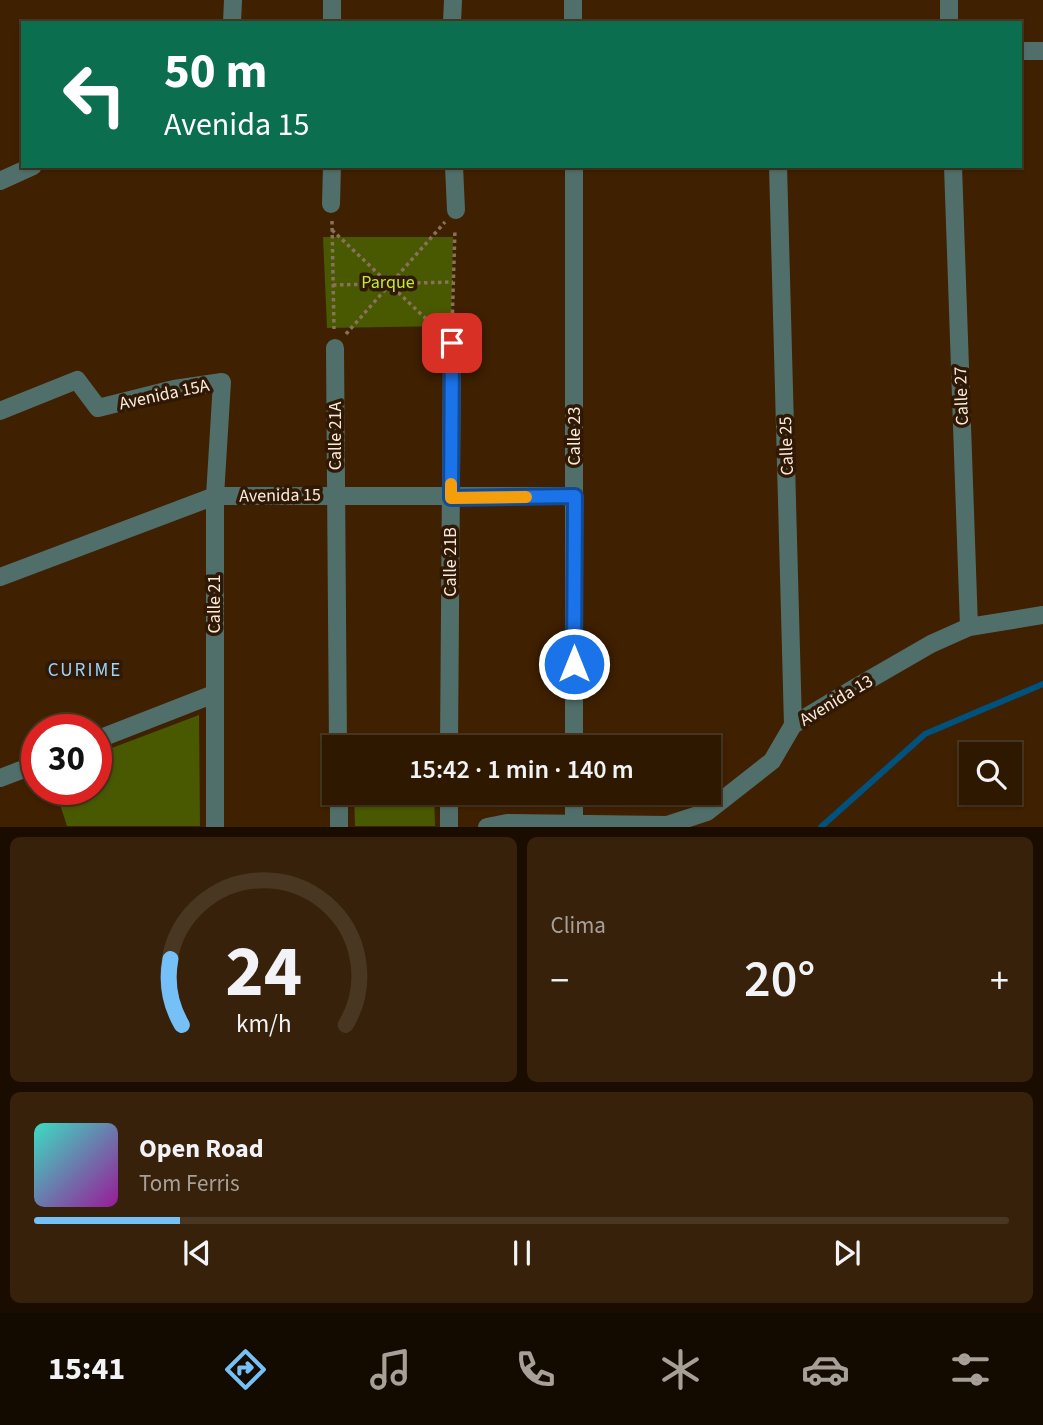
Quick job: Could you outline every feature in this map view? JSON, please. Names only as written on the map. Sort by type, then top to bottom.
[{"type":"street","points":[[232,21],[233,0]]},
{"type":"street","points":[[332,0],[332,21]]},
{"type":"street","points":[[452,21],[453,0]]},
{"type":"street","points":[[573,0],[573,21]]},
{"type":"street","points":[[949,0],[949,21]]},
{"type":"street","points":[[1022,51],[1043,51]]},
{"type":"street","points":[[1,178],[28,168]]},
{"type":"street","points":[[331,204],[332,168]]},
{"type":"street","points":[[454,168],[456,210]]},
{"type":"street","name":"Calle 23","points":[[574,168],[574,735]]},
{"type":"street","name":"Calle 25","points":[[778,168],[793,725]]},
{"type":"street","name":"Calle 27","points":[[953,168],[969,627]]},
{"type":"street","name":"Calle 21B","points":[[449,735],[452,343]]},
{"type":"street","name":"Calle 21A","points":[[335,348],[338,735]]},
{"type":"street","name":"Avenida 15A","points":[[0,411],[76,380],[99,408],[174,389],[222,382]]},
{"type":"street","name":"Calle 21","points":[[215,827],[215,496],[222,382]]},
{"type":"street","name":"Avenida 15","points":[[0,577],[215,496],[575,496]]},
{"type":"street","name":"Avenida 13","points":[[488,827],[507,823],[667,825],[708,811],[772,761],[793,725],[930,644],[969,627],[1043,615]]},
{"type":"street","points":[[112,734],[214,694]]},
{"type":"street","points":[[0,778],[21,770]]},
{"type":"street","points":[[339,805],[339,827]]},
{"type":"street","points":[[449,805],[449,827]]},
{"type":"street","points":[[573,824],[574,805]]},
{"type":"path","points":[[331,204],[335,348]]},
{"type":"path","points":[[452,343],[456,210]]},
{"type":"path","points":[[335,348],[387,285],[456,210]]},
{"type":"path","points":[[332,230],[387,285],[452,343]]},
{"type":"path","points":[[333,285],[454,282]]},
{"type":"green space","name":"Parque","points":[[323,237],[453,237],[451,326],[327,328]]},
{"type":"green space","points":[[199,715],[200,826],[67,826],[60,805],[112,805],[112,748]]},
{"type":"green space","points":[[354,805],[434,805],[435,826],[355,826]]},
{"type":"waterway","points":[[821,827],[925,734],[1043,684]]},
{"type":"slow traffic","points":[[451,484],[451,498],[526,497]]},
{"type":"district","name":"CURIME","points":[[85,669]]},
{"type":"route","points":[[452,343],[451,498],[575,496],[574,664]]}]
